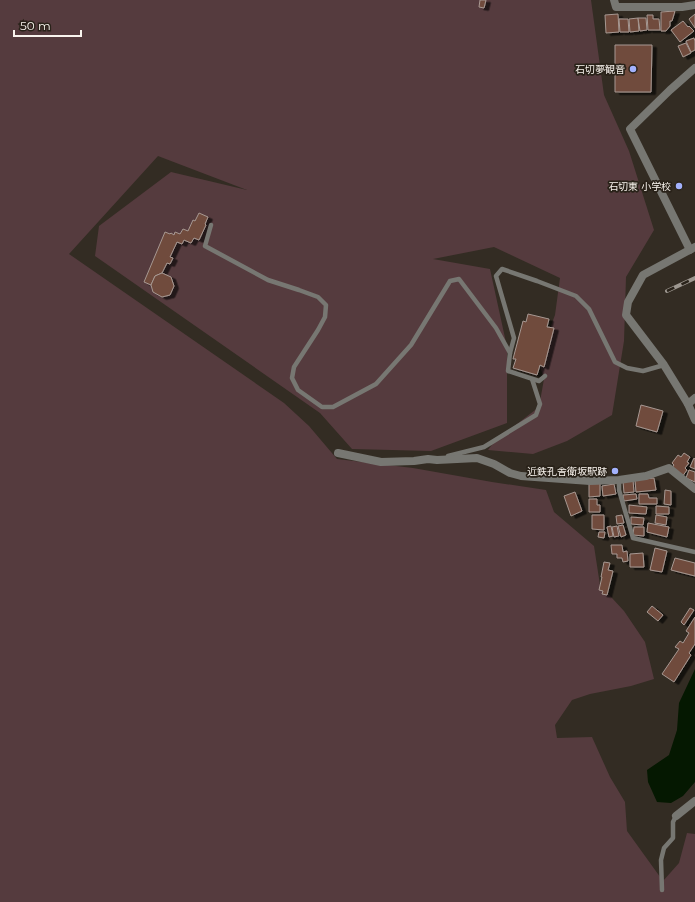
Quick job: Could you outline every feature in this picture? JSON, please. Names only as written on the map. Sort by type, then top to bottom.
[{"type":"street","points":[[614,0],[616,7],[682,7],[690,3]]},
{"type":"street","points":[[695,68],[630,129],[692,249],[643,275],[628,302],[626,315],[664,365],[688,404],[695,420]]},
{"type":"street","points":[[688,404],[695,398]]},
{"type":"street","points":[[338,453],[381,462],[477,458],[494,464],[510,473],[532,478],[619,480],[646,476],[669,468],[695,489]]},
{"type":"street","points":[[676,816],[695,801]]},
{"type":"lane","points":[[211,225],[205,246],[268,280],[318,297],[326,305],[325,317],[294,367],[292,378],[298,390],[322,406],[333,407],[376,384],[411,345],[450,280],[458,279],[496,328],[510,353]]},
{"type":"lane","points":[[545,376],[539,381],[508,371],[510,353],[514,338],[496,276],[502,269],[576,296],[589,309],[615,362],[627,368],[643,371],[664,365]]},
{"type":"lane","points":[[428,459],[448,456],[484,447],[536,415],[540,404],[532,379]]},
{"type":"lane","points":[[619,480],[619,490],[633,538],[695,552]]},
{"type":"lane","points":[[662,890],[661,860],[664,848],[673,838],[672,822],[676,816]]},
{"type":"shaded area","points":[[0,0],[591,0],[604,95],[629,151],[654,230],[626,277],[624,341],[612,415],[567,441],[533,454],[488,450],[494,442],[539,407],[544,379],[538,360],[555,315],[560,278],[494,247],[433,259],[490,269],[507,347],[507,423],[431,451],[352,449],[320,413],[95,256],[99,226],[171,172],[247,190],[158,156],[69,254],[284,403],[309,426],[337,459],[413,468],[546,490],[554,512],[594,546],[600,585],[624,611],[645,642],[654,679],[631,686],[590,694],[572,700],[555,725],[557,738],[592,737],[610,777],[625,802],[627,831],[663,881],[679,863],[687,833],[695,834],[695,902],[0,902]]},
{"type":"shaded area","points":[[695,669],[695,782],[683,796],[671,803],[657,802],[648,782],[647,770],[669,755],[677,730],[679,703]]},
{"type":"building","points":[[480,0],[486,0],[484,8],[479,7]]},
{"type":"building","points":[[675,11],[672,21],[670,21],[670,26],[666,31],[661,31],[661,12]]},
{"type":"building","points":[[618,14],[619,32],[606,33],[605,15]]},
{"type":"building","points":[[695,14],[695,28],[689,19]]},
{"type":"building","points":[[647,15],[653,15],[653,19],[659,19],[660,30],[648,30]]},
{"type":"building","points":[[638,18],[639,31],[630,32],[629,19]]},
{"type":"building","points":[[638,18],[646,18],[647,30],[640,31]]},
{"type":"building","points":[[619,19],[628,19],[629,32],[620,32]]},
{"type":"building","points":[[683,21],[694,31],[680,42],[671,30]]},
{"type":"building","points":[[694,38],[695,50],[691,52],[686,41]]},
{"type":"building","points":[[686,43],[691,53],[683,57],[678,46]]},
{"type":"building","name":"石切夢観音","points":[[615,45],[652,45],[651,92],[615,92]]},
{"type":"building","points":[[199,213],[208,217],[199,240],[194,238],[191,243],[184,240],[182,244],[177,242],[170,257],[173,258],[170,264],[167,263],[162,273],[155,276],[151,285],[144,282],[165,232],[174,235],[175,232],[180,234],[183,229],[188,231],[193,220],[195,221]]},
{"type":"building","points":[[162,273],[171,277],[174,286],[170,295],[162,297],[153,292],[151,285],[155,276]]},
{"type":"building","points":[[528,314],[549,319],[547,327],[554,328],[544,367],[540,365],[537,375],[513,368],[516,359],[513,359],[523,321],[526,322]]},
{"type":"building","points":[[641,405],[663,411],[657,432],[636,426]]},
{"type":"building","points":[[684,453],[690,457],[687,462],[689,463],[685,468],[687,470],[682,477],[671,469],[674,465],[672,463],[678,455],[681,457]]},
{"type":"building","points":[[694,458],[695,459],[695,469],[690,467]]},
{"type":"building","points":[[689,470],[695,472],[695,482],[686,478]]},
{"type":"building","points":[[654,478],[656,490],[636,492],[635,480]]},
{"type":"building","points":[[633,480],[634,492],[624,493],[623,481]]},
{"type":"building","points":[[589,482],[600,482],[600,496],[589,497]]},
{"type":"building","points":[[614,484],[616,494],[603,496],[602,486]]},
{"type":"building","points":[[665,490],[671,491],[671,505],[664,504]]},
{"type":"building","points":[[575,492],[582,511],[571,516],[564,496]]},
{"type":"building","points":[[636,494],[637,499],[624,501],[623,495]]},
{"type":"building","points":[[639,494],[648,494],[649,498],[657,498],[657,504],[639,504]]},
{"type":"building","points":[[589,499],[597,499],[597,505],[600,505],[600,512],[589,512]]},
{"type":"building","points":[[629,505],[647,507],[646,514],[629,513]]},
{"type":"building","points":[[656,506],[669,507],[669,514],[656,514]]},
{"type":"building","points":[[592,515],[604,515],[604,530],[592,529]]},
{"type":"building","points":[[622,515],[624,523],[617,524],[616,516]]},
{"type":"building","points":[[656,515],[667,517],[666,525],[655,523]]},
{"type":"building","points":[[631,517],[644,518],[643,525],[631,524]]},
{"type":"building","points":[[648,523],[669,527],[667,537],[647,532]]},
{"type":"building","points":[[623,525],[626,535],[621,537],[618,526]]},
{"type":"building","points":[[611,526],[613,536],[609,537],[607,527]]},
{"type":"building","points":[[617,526],[619,536],[614,537],[612,527]]},
{"type":"building","points":[[634,527],[644,527],[644,536],[633,535]]},
{"type":"building","points":[[599,532],[605,532],[604,538],[598,537]]},
{"type":"building","points":[[611,545],[622,545],[623,552],[627,551],[628,561],[623,562],[622,558],[617,558],[617,554],[612,554]]},
{"type":"building","points":[[655,548],[667,551],[662,572],[650,570]]},
{"type":"building","points":[[643,553],[644,567],[630,567],[630,554]]},
{"type":"building","points":[[675,558],[695,563],[695,576],[671,570]]},
{"type":"building","points":[[604,562],[610,563],[608,570],[613,571],[607,595],[602,594],[603,591],[599,590]]},
{"type":"building","points":[[652,606],[663,615],[658,621],[647,612]]},
{"type":"building","points":[[690,608],[694,610],[684,625],[681,622]]},
{"type":"building","points":[[695,617],[695,644],[689,653],[691,655],[674,682],[662,674],[679,649],[675,647],[680,641],[683,643],[689,633],[686,631]]},
{"type":"railway","points":[[667,291],[695,278]]},
{"type":"place","name":"石切夢観音","points":[[633,69]]},
{"type":"place","name":"石切東 小学校","points":[[679,186]]},
{"type":"place","name":"近鉄孔舎衛坂駅跡","points":[[615,471]]}]
